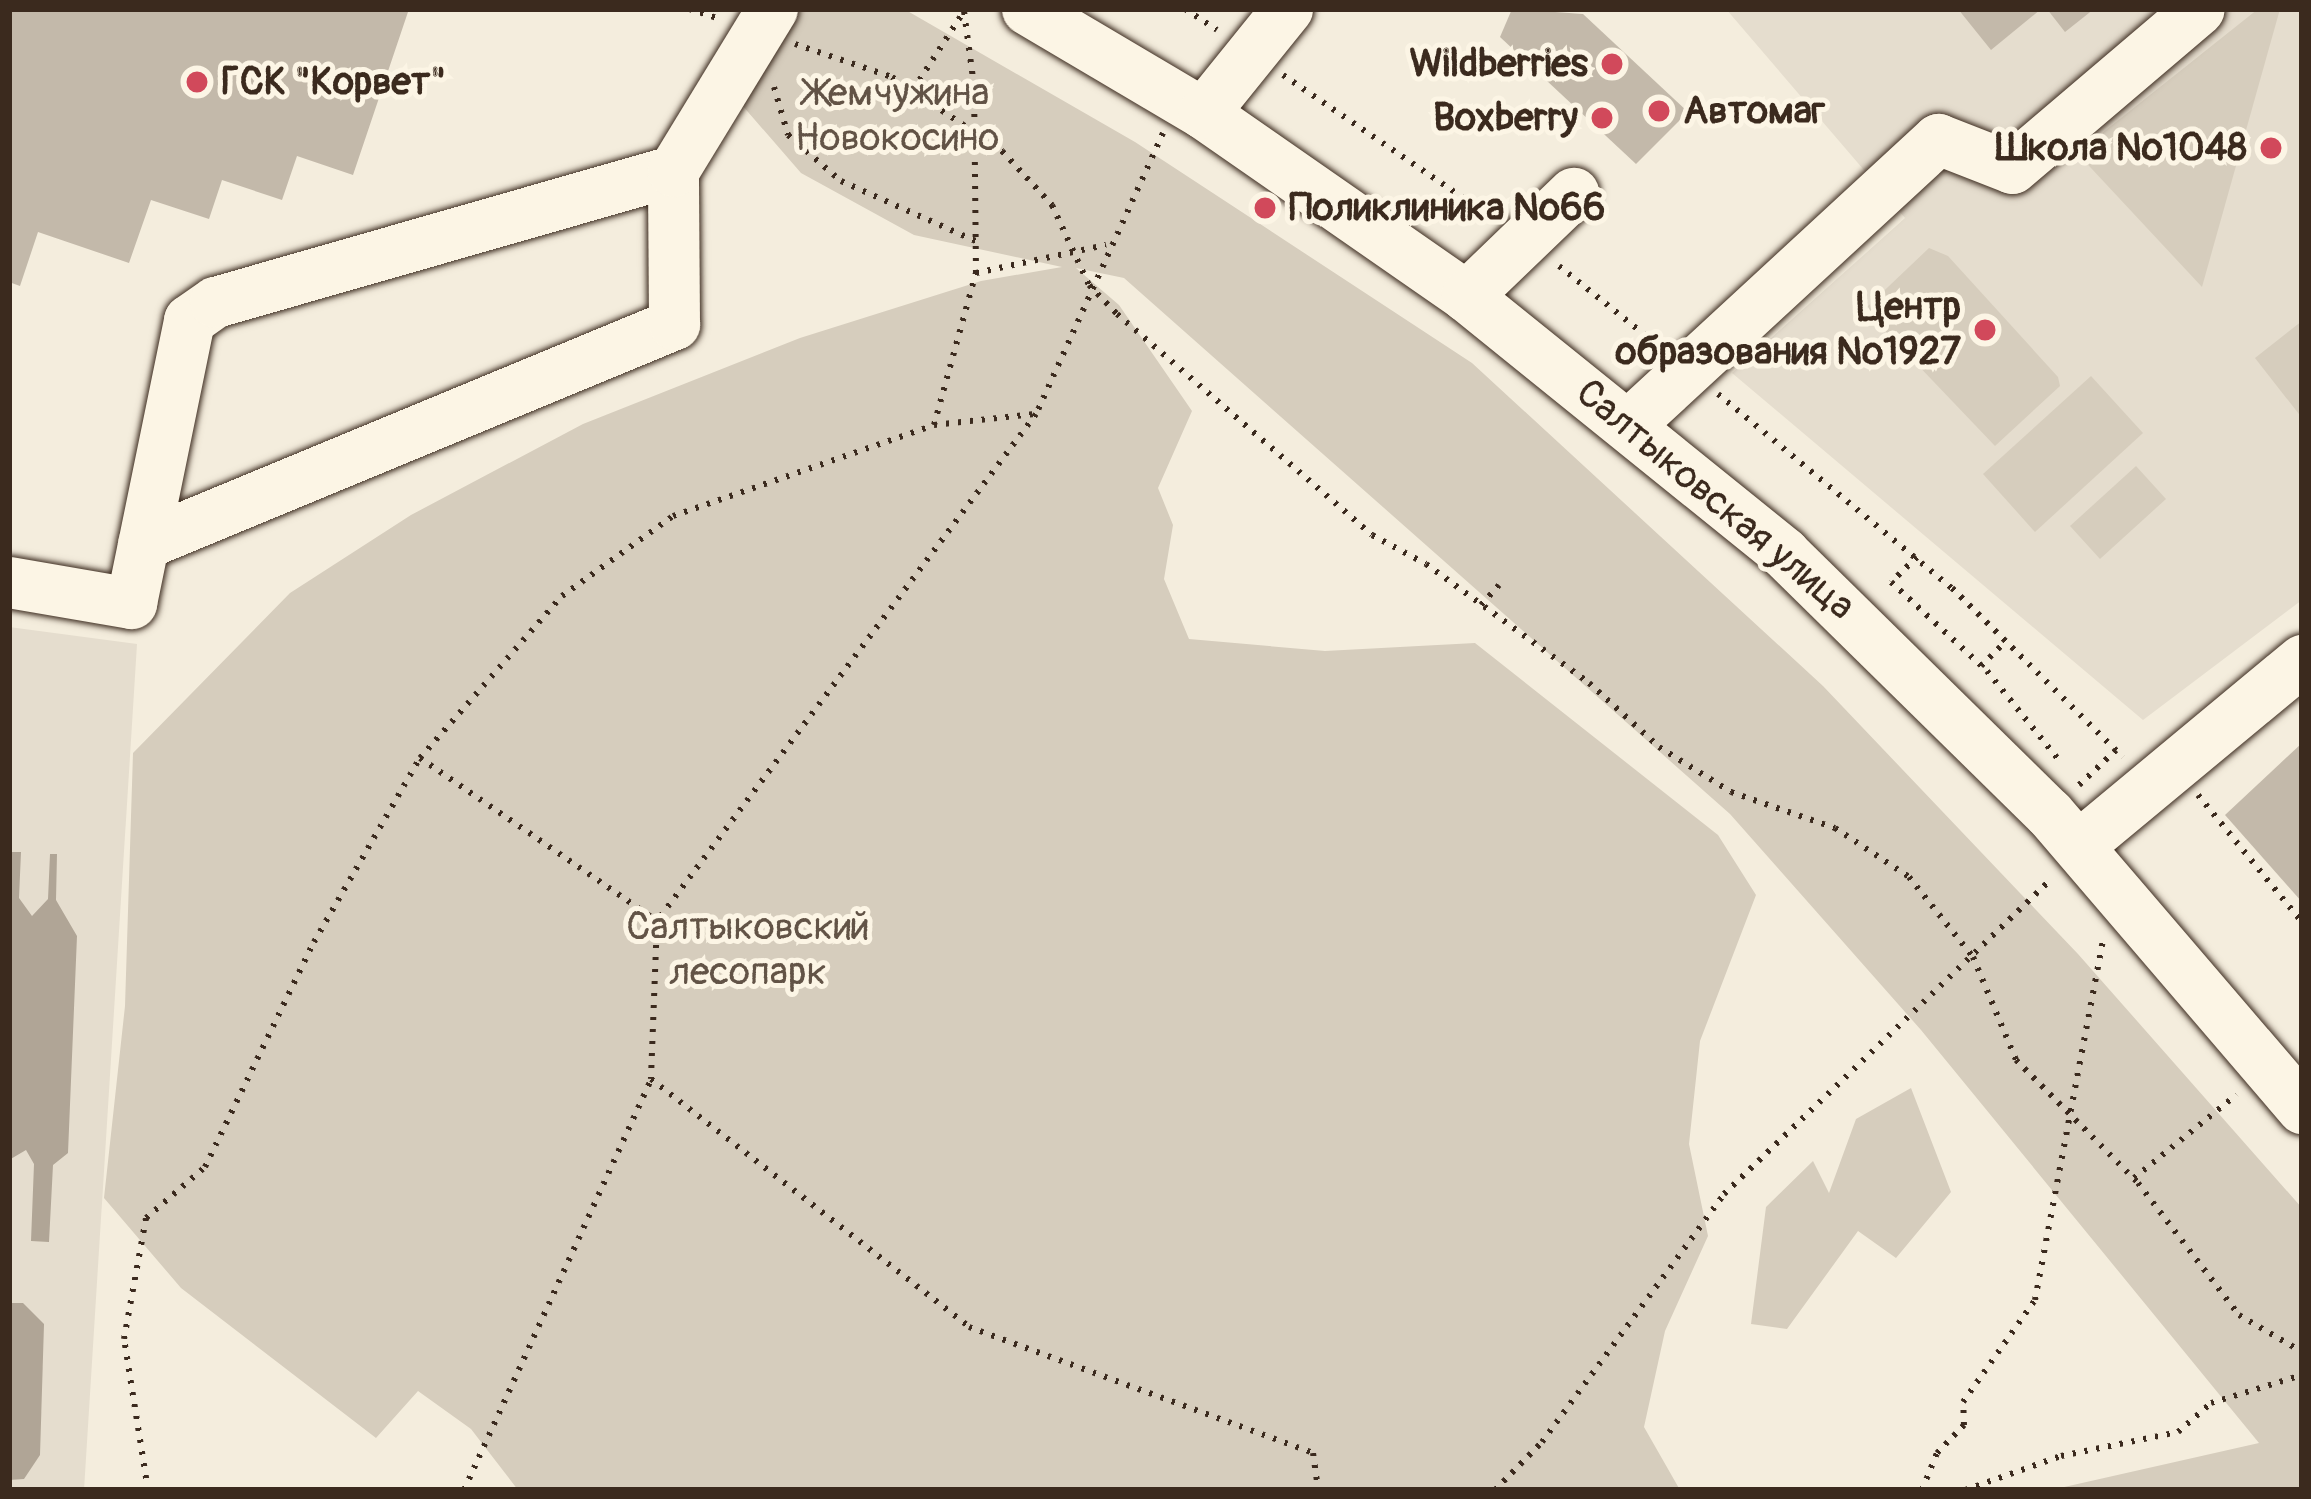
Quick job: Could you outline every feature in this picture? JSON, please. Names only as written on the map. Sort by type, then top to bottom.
[{"type":"street","name":"Салтыковская улица","points":[[1027,9],[1184,121],[1466,296],[1628,424],[1858,618],[2064,863],[2302,1108]]},
{"type":"street","points":[[1628,424],[1938,139],[2012,167],[2199,9]]},
{"type":"street","points":[[1184,121],[1271,14]]},
{"type":"street","points":[[143,544],[674,324],[673,171],[765,20]]},
{"type":"street","points":[[9,582],[127,622],[189,320],[215,302],[673,171]]},
{"type":"street","points":[[1466,296],[1573,193]]},
{"type":"street","points":[[2064,863],[2302,660]]},
{"type":"path","points":[[689,9],[765,20],[914,91],[1003,151],[1052,205],[1089,285],[1300,480],[1481,604],[1659,747],[1731,792],[1835,828],[1910,878],[1973,957],[2016,1060],[2072,1109],[2134,1178],[2239,1315],[2302,1352]]},
{"type":"path","points":[[900,110],[964,11],[975,133],[976,273],[934,425]]},
{"type":"path","points":[[765,20],[788,135],[841,181],[976,241]]},
{"type":"path","points":[[464,1490],[651,1078],[657,921],[1036,414],[1106,245],[1184,121]]},
{"type":"path","points":[[976,273],[1106,245]]},
{"type":"path","points":[[148,1490],[124,1339],[146,1218],[205,1168],[314,942],[420,758],[562,596],[673,516],[934,425],[1036,414]]},
{"type":"path","points":[[1917,557],[1891,582],[1982,666],[2079,785],[2116,750]]},
{"type":"path","points":[[1481,604],[1499,585]]},
{"type":"path","points":[[1982,666],[2006,640]]},
{"type":"path","points":[[420,758],[657,921]]},
{"type":"path","points":[[2175,765],[2302,922]]},
{"type":"path","points":[[1495,1490],[1542,1442],[1724,1194],[1898,1031],[2064,863]]},
{"type":"path","points":[[1922,1490],[1937,1454],[1964,1425],[1963,1402],[2036,1300],[2103,940]]},
{"type":"path","points":[[651,1078],[969,1327],[1313,1453],[1318,1490]]},
{"type":"path","points":[[2134,1178],[2236,1095]]},
{"type":"path","points":[[1965,1490],[2061,1456],[2178,1432],[2211,1403],[2302,1375]]},
{"type":"shaded area","name":"Центр образования №1927","points":[[1726,9],[2302,9],[2302,600],[2143,720],[1732,373],[1905,218]]},
{"type":"shaded area","points":[[9,627],[137,644],[84,1490],[9,1490]]},
{"type":"shaded area","points":[[12,852],[21,852],[19,898],[32,916],[48,899],[50,854],[57,854],[56,900],[77,936],[68,1153],[53,1165],[49,1242],[31,1241],[34,1164],[26,1150],[9,1160]]},
{"type":"shaded area","points":[[9,1303],[23,1303],[44,1324],[40,1455],[24,1479],[9,1480]]},
{"type":"green space","name":"Салтыковский лесопарк","points":[[787,9],[904,9],[1135,142],[1472,363],[1823,686],[2078,954],[2302,1208],[2302,1490],[2051,1490],[2259,1443],[1921,1030],[1730,814],[1124,278],[1076,268],[1119,305],[1192,411],[1158,488],[1173,525],[1164,579],[1189,639],[1325,651],[1475,643],[1718,835],[1756,895],[1700,1041],[1689,1144],[1708,1236],[1665,1331],[1644,1427],[1680,1490],[518,1490],[471,1429],[418,1391],[376,1438],[181,1288],[104,1198],[125,1006],[133,753],[290,593],[411,515],[583,424],[800,338],[981,281],[1062,267],[914,235],[801,173],[735,97]]},
{"type":"green space","points":[[2258,9],[2280,9],[2202,287],[2077,153]]},
{"type":"green space","points":[[1929,248],[1948,256],[2058,377],[2060,386],[1995,446],[1870,315],[1868,306]]},
{"type":"green space","points":[[2302,321],[2302,418],[2255,358]]},
{"type":"green space","points":[[2091,376],[2143,433],[2035,532],[1983,474]]},
{"type":"green space","points":[[2136,466],[2166,499],[2100,559],[2070,526]]},
{"type":"green space","points":[[1911,1088],[1951,1192],[1896,1258],[1858,1231],[1787,1329],[1751,1324],[1766,1207],[1813,1161],[1829,1193],[1856,1119]]},
{"type":"building","name":"ГСК \"Корвет\"","points":[[9,9],[409,9],[353,175],[297,156],[282,200],[222,180],[209,219],[151,200],[129,263],[38,232],[20,286],[9,282]]},
{"type":"building","points":[[1512,9],[1583,14],[1688,112],[1636,164],[1500,37]]},
{"type":"building","points":[[1958,9],[2041,9],[1991,50]]},
{"type":"building","points":[[2047,9],[2094,9],[2065,32]]},
{"type":"building","points":[[2302,743],[2302,902],[2225,815]]},
{"type":"place","name":"Wildberries","points":[[1612,64]]},
{"type":"place","name":"ГСК \"Корвет\"","points":[[197,82]]},
{"type":"place","name":"Автомаг","points":[[1659,111]]},
{"type":"place","name":"Boxberry","points":[[1602,118]]},
{"type":"place","name":"Школа №1048","points":[[2271,148]]},
{"type":"place","name":"Поликлиника №66","points":[[1265,208]]},
{"type":"place","name":"Центр образования №1927","points":[[1985,330]]},
{"type":"park label","name":"Жемчужина Новокосино","points":[[897,116]]}]
